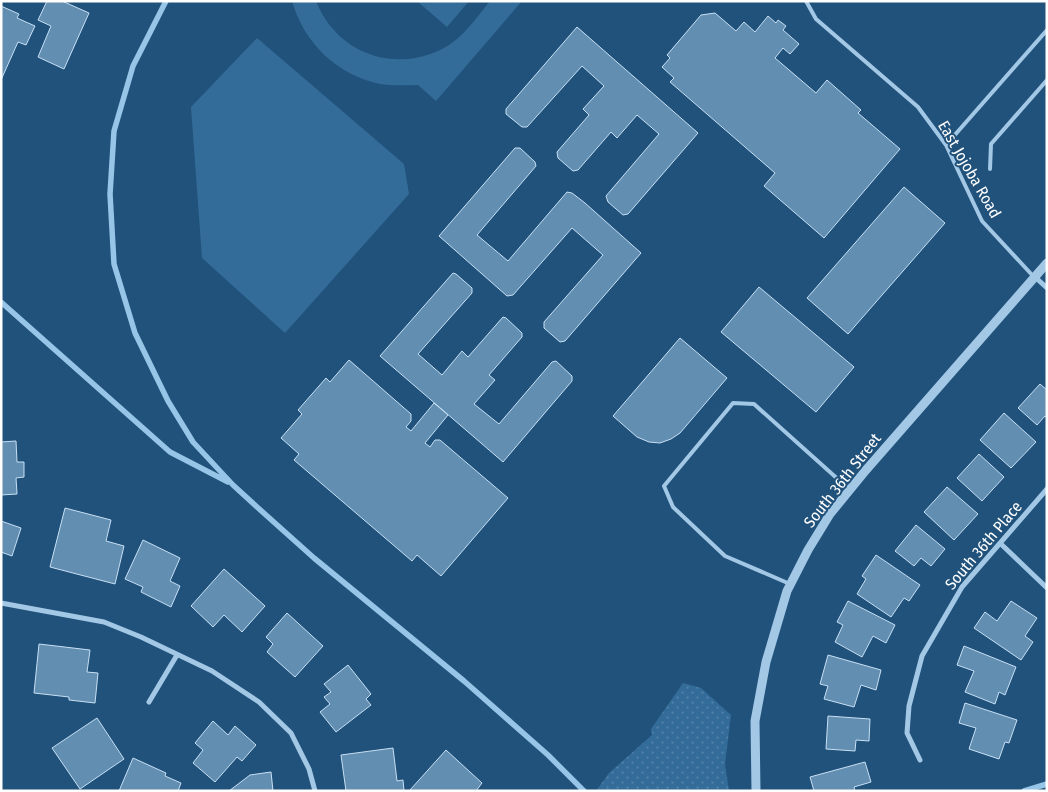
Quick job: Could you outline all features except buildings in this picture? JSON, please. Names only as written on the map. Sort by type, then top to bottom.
[{"type":"street","name":"South 36th Street","points":[[756,791],[755,721],[766,662],[787,591],[808,550],[830,514],[1047,263]]},
{"type":"street","name":"East Jojoba Road","points":[[1035,277],[1047,288]]},
{"type":"street","name":"South 36th Place","points":[[920,760],[907,733],[909,706],[922,656],[962,587],[1047,489]]},
{"type":"street","points":[[1001,544],[1047,588]]},
{"type":"street","points":[[1,603],[104,622],[141,637],[212,671],[259,702],[291,733],[308,769],[315,791]]},
{"type":"street","points":[[149,702],[177,655]]},
{"type":"lane","name":"East Jojoba Road","points":[[806,2],[816,19],[918,107],[946,145],[982,221],[1035,277]]},
{"type":"lane","points":[[946,145],[1047,30]]},
{"type":"lane","points":[[990,169],[990,144],[1047,80]]},
{"type":"lane","points":[[790,584],[726,556],[673,507],[664,486],[733,403],[754,404],[850,490]]},
{"type":"shaded area","points":[[292,1],[316,1],[326,19],[338,34],[353,46],[370,54],[388,59],[406,59],[425,56],[451,44],[469,27],[490,1],[522,1],[436,101],[418,85],[380,84],[364,80],[336,65],[324,55],[305,30],[297,16]]},
{"type":"shaded area","points":[[417,1],[469,1],[447,27]]},
{"type":"shaded area","points":[[257,38],[404,164],[409,194],[285,333],[202,258],[191,107]]},
{"type":"shaded area","points":[[683,683],[701,688],[731,715],[725,764],[729,791],[596,791],[609,773],[652,735],[651,729]]},
{"type":"waterway","points":[[166,1],[133,66],[114,131],[110,194],[114,264],[135,333],[168,401],[193,442],[233,485],[314,558],[464,681],[548,755],[584,791]]},
{"type":"waterway","points":[[1,302],[170,452],[228,482]]},
{"type":"waterway","points":[[1024,791],[1047,784]]}]
